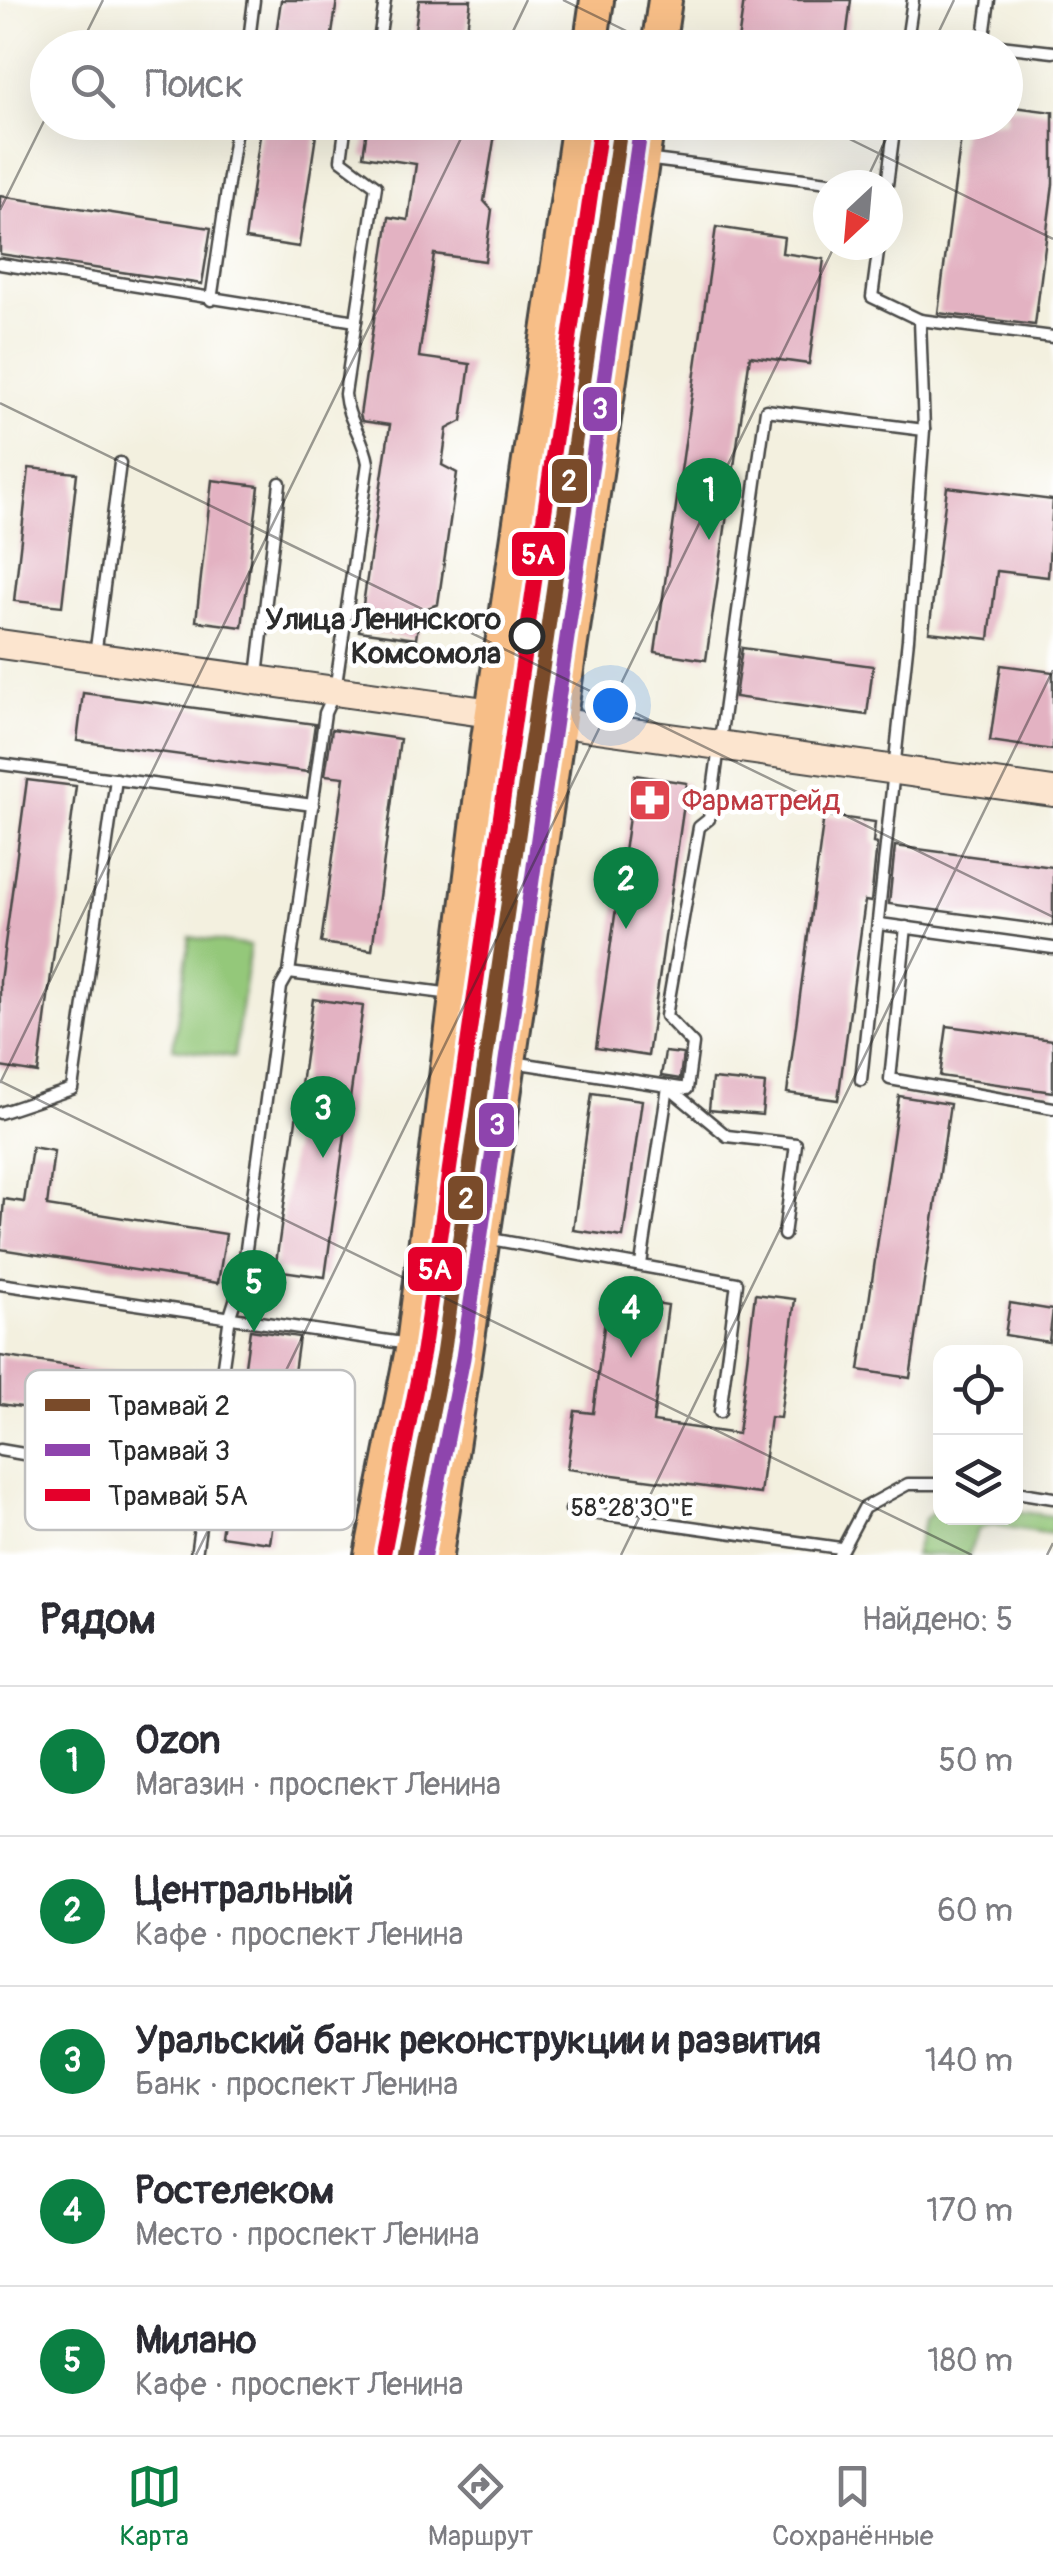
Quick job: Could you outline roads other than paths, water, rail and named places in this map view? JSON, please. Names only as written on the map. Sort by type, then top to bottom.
[{"type":"main road","points":[[593,30],[598,0]]},
{"type":"main road","points":[[661,30],[665,0]]},
{"type":"main road","points":[[372,1555],[413,1345],[492,713],[577,140]]},
{"type":"main road","points":[[436,1555],[646,140]]},
{"type":"street","points":[[586,140],[643,159]]},
{"type":"street","points":[[0,644],[1053,792]]},
{"type":"street","points":[[456,995],[520,1004]]},
{"type":"street","points":[[449,1053],[512,1062]]},
{"type":"street","points":[[427,1229],[484,1238]]},
{"type":"street","points":[[413,1345],[466,1356]]},
{"type":"lane","points":[[250,30],[254,0]]},
{"type":"lane","points":[[381,30],[385,0]]},
{"type":"lane","points":[[909,30],[913,0]]},
{"type":"lane","points":[[984,30],[989,0]]},
{"type":"lane","points":[[1023,50],[1053,52]]},
{"type":"lane","points":[[211,300],[233,140]]},
{"type":"lane","points":[[222,1370],[230,1316],[242,1278],[281,986],[289,973],[325,713],[335,691],[368,463],[346,408],[376,186],[341,160],[344,140]]},
{"type":"lane","points":[[889,170],[893,140]]},
{"type":"lane","points":[[643,159],[813,180]]},
{"type":"lane","points":[[876,260],[872,297],[920,320],[1053,337]]},
{"type":"lane","points":[[0,264],[356,321]]},
{"type":"lane","points":[[861,1080],[880,924],[924,430],[920,320]]},
{"type":"lane","points":[[512,1062],[687,1089],[692,1044],[666,1016],[699,828],[709,819],[766,410],[924,430]]},
{"type":"lane","points":[[95,657],[120,463]]},
{"type":"lane","points":[[256,680],[280,483]]},
{"type":"lane","points":[[0,764],[313,805]]},
{"type":"lane","points":[[0,1113],[72,1088],[116,779]]},
{"type":"lane","points":[[880,924],[1053,948]]},
{"type":"lane","points":[[906,927],[890,1079],[1053,1108]]},
{"type":"lane","points":[[289,973],[456,995]]},
{"type":"lane","points":[[668,1087],[727,1136],[796,1144],[784,1235]]},
{"type":"lane","points":[[641,1264],[668,1087]]},
{"type":"lane","points":[[484,1238],[737,1283],[720,1412]]},
{"type":"lane","points":[[0,1284],[413,1345]]},
{"type":"lane","points":[[0,1450],[25,1454]]},
{"type":"lane","points":[[571,1510],[839,1551],[864,1508],[908,1484],[933,1484]]},
{"type":"lane","points":[[1023,1493],[1053,1498]]},
{"type":"lane","points":[[196,1555],[199,1530]]},
{"type":"tram line","name":"5А","points":[[384,1551],[423,1352],[598,140]]},
{"type":"tram line","name":"2","points":[[404,1555],[443,1355],[618,140]]},
{"type":"tram line","name":"3","points":[[424,1555],[463,1358],[639,140]]},
{"type":"place","name":"Ozon","points":[[709,540]]},
{"type":"place","name":"Улица Ленинского Комсомола","points":[[527,636]]},
{"type":"place","name":"Фарматрейд","points":[[650,800]]},
{"type":"place","name":"Центральный","points":[[626,929]]},
{"type":"place","name":"Уральский банк реконструкции и развития","points":[[323,1158]]},
{"type":"place","name":"Милано","points":[[254,1332]]},
{"type":"place","name":"Ростелеком","points":[[631,1358]]}]
